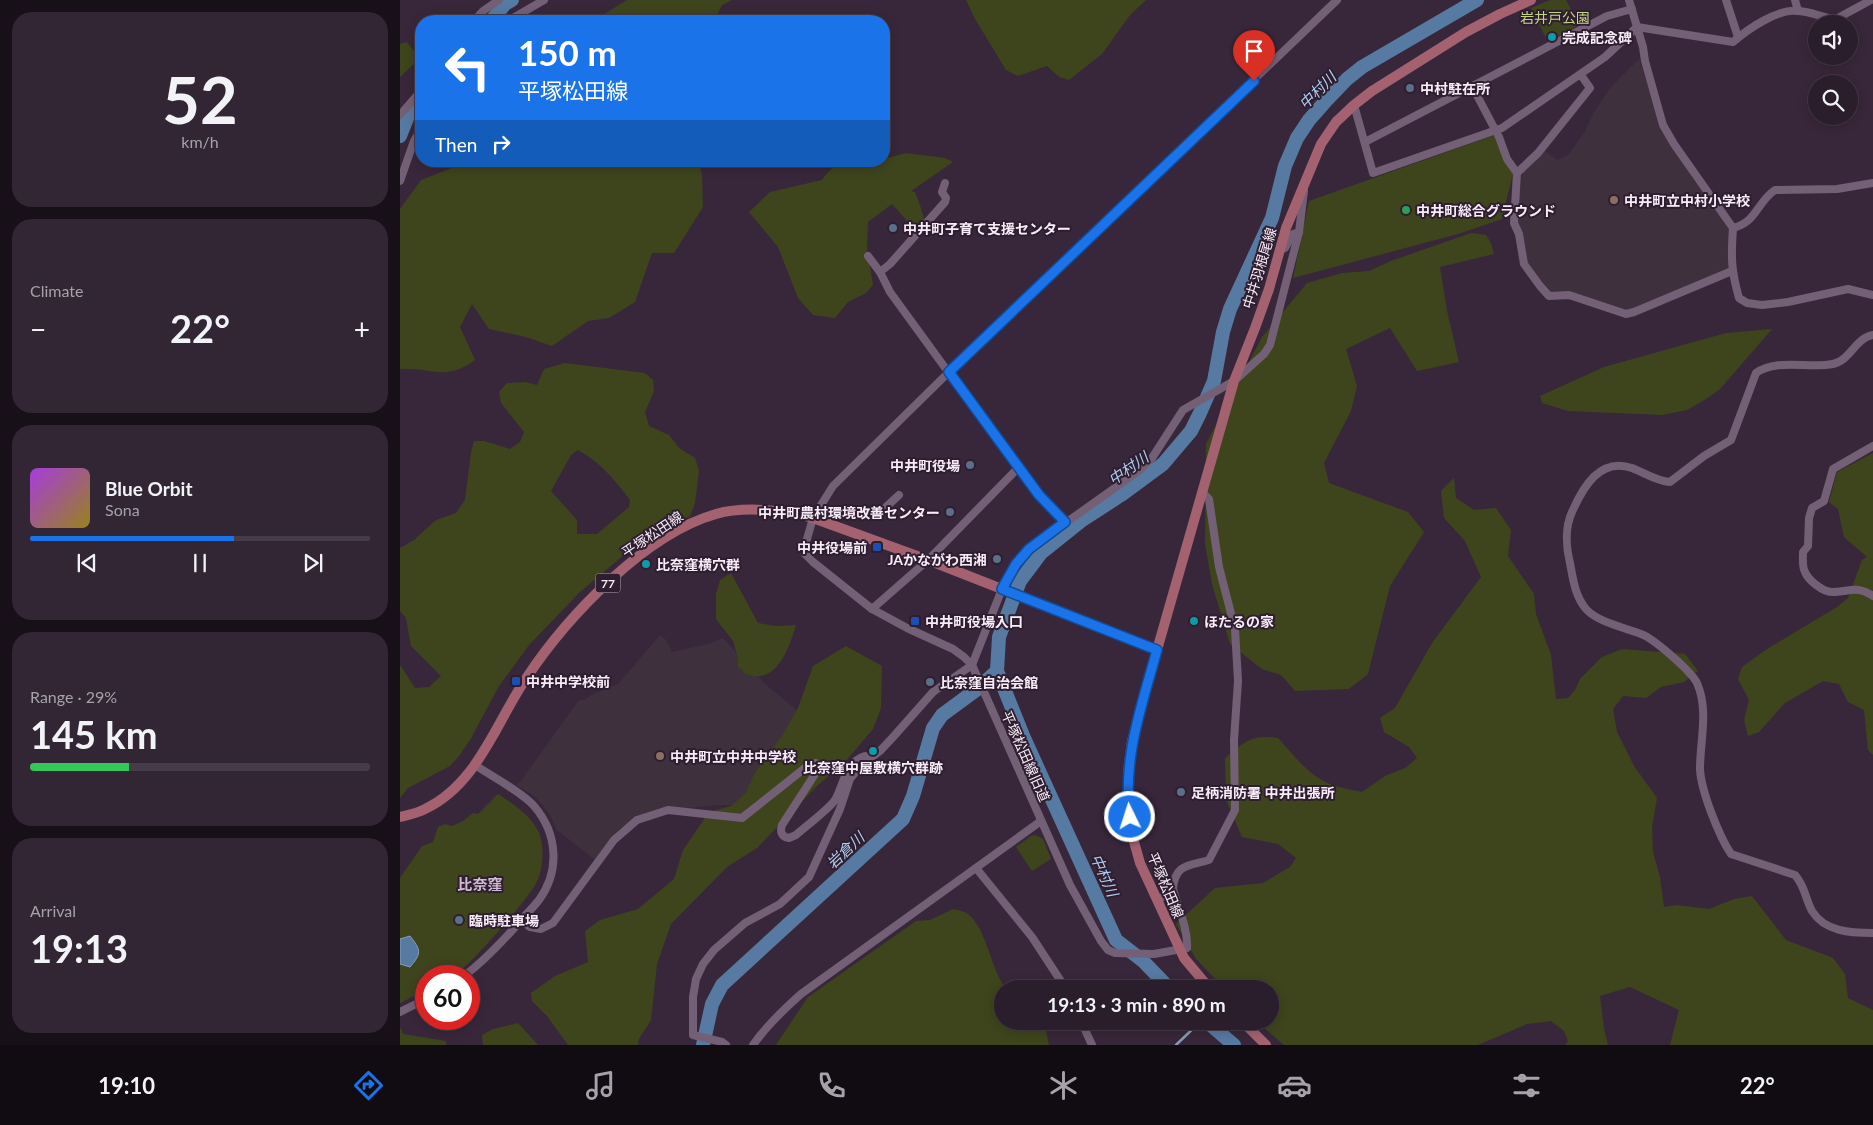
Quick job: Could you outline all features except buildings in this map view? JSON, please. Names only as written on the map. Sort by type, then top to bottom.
[{"type":"main road","name":"中井羽根尾線","points":[[1157,650],[1234,381],[1255,328],[1286,228],[1321,144],[1336,122],[1372,91],[1466,32],[1531,0]]},
{"type":"main road","name":"平塚松田線","points":[[400,817],[424,810],[444,798],[462,782],[475,765],[526,678],[546,649],[598,591],[655,544],[695,521],[724,512],[739,510],[794,513],[813,518],[928,560],[1157,650],[1132,741],[1128,772],[1128,803],[1131,830],[1140,863],[1179,949],[1202,980]]},
{"type":"main road","points":[[1251,1030],[1266,1045]]},
{"type":"street","points":[[479,15],[499,0]]},
{"type":"street","points":[[518,15],[544,0]]},
{"type":"street","points":[[813,518],[833,486],[949,372],[1337,0]]},
{"type":"street","points":[[1628,0],[1663,125],[1674,144],[1734,228],[1731,254],[1732,271],[1739,298],[1747,303],[1762,305],[1788,302],[1848,289],[1873,295]]},
{"type":"street","points":[[1726,0],[1738,38]]},
{"type":"street","points":[[1795,0],[1798,10]]},
{"type":"street","points":[[1637,27],[1733,42],[1760,23],[1778,15],[1798,10],[1836,19],[1871,0]]},
{"type":"street","points":[[1364,142],[1607,16],[1632,9]]},
{"type":"street","points":[[1354,105],[1373,173],[1496,131],[1581,75],[1605,57],[1637,27]]},
{"type":"street","points":[[1517,173],[1538,153],[1590,88],[1581,75]]},
{"type":"street","points":[[1472,86],[1496,131],[1507,159],[1517,173],[1514,223],[1519,234],[1524,264],[1549,296],[1569,294],[1626,314],[1732,271]]},
{"type":"street","points":[[400,114],[415,98]]},
{"type":"street","points":[[400,181],[415,139]]},
{"type":"street","points":[[726,1045],[722,1042],[694,1035],[693,997],[696,979],[703,964],[714,950],[745,924],[780,904],[809,877],[840,809],[850,780],[861,765],[880,752],[933,692],[972,665],[1016,564],[1029,549],[1140,470],[1152,458],[1183,410],[1222,386],[1234,381],[1264,354],[1270,345],[1298,232],[1306,179]]},
{"type":"street","points":[[880,272],[890,264],[945,202],[946,198],[942,192],[945,183]]},
{"type":"street","points":[[1734,228],[1742,226],[1753,218],[1767,195],[1775,190],[1837,189],[1873,183]]},
{"type":"street","points":[[1280,250],[1289,245],[1293,234],[1298,232]]},
{"type":"street","points":[[868,256],[880,272],[890,292],[1018,468],[1039,495],[1065,522]]},
{"type":"street","points":[[1873,335],[1866,336],[1859,341],[1851,353],[1836,364],[1823,366],[1774,366],[1763,368],[1756,373],[1730,440],[1704,456],[1670,482],[1660,482],[1631,468],[1617,466],[1603,469],[1588,482],[1571,514],[1568,521],[1567,550],[1575,591],[1586,610],[1608,622],[1643,634],[1687,669],[1696,682],[1703,706],[1703,745],[1700,770],[1710,806],[1726,847],[1731,854],[1795,875],[1802,882],[1812,911],[1821,921],[1840,931],[1873,933]]},
{"type":"street","points":[[1873,446],[1834,469],[1824,501],[1812,508],[1809,518],[1808,546],[1803,552],[1805,572],[1816,585],[1830,592],[1852,589],[1866,591],[1873,596]]},
{"type":"street","points":[[872,609],[928,560],[1018,468]]},
{"type":"street","points":[[1179,949],[1187,948],[1187,939],[1173,889],[1174,877],[1182,868],[1209,860],[1236,810],[1234,740],[1238,672],[1235,629],[1219,567],[1209,499],[1202,492]]},
{"type":"street","points":[[886,507],[899,495]]},
{"type":"street","name":"平塚松田線旧道","points":[[813,518],[805,546],[805,554],[872,609],[907,628],[953,649],[972,665],[1070,884],[1101,941],[1111,952],[1150,954],[1179,949]]},
{"type":"street","points":[[521,920],[530,927],[541,929],[553,923],[614,840],[637,820],[668,810],[742,818],[810,764],[816,763],[819,768],[818,771],[782,825],[781,832],[783,836],[789,838],[796,835],[834,801],[842,780],[861,757],[865,756],[869,760]]},
{"type":"street","points":[[475,765],[533,805],[545,822],[552,837],[554,855],[553,869],[548,884],[539,900],[490,954],[477,965]]},
{"type":"street","points":[[753,1045],[780,1013],[801,994],[1041,821]]},
{"type":"street","points":[[976,868],[1032,937],[1060,980]]},
{"type":"street","points":[[1157,901],[1173,889]]},
{"type":"street","points":[[400,1012],[415,1004]]},
{"type":"street","points":[[1085,1030],[1092,1045]]},
{"type":"shaded area","name":"中井町立中村小学校","points":[[1639,59],[1661,127],[1729,228],[1729,267],[1725,271],[1628,310],[1618,309],[1568,291],[1548,292],[1526,263],[1516,222],[1521,178],[1525,169],[1544,150],[1557,160],[1568,155],[1584,133],[1594,112],[1611,87]]},
{"type":"shaded area","name":"中井町立中井中学校","points":[[660,635],[666,640],[672,652],[709,644],[723,638],[765,684],[809,720],[741,802],[733,805],[687,808],[636,818],[618,830],[595,860],[557,830],[550,815],[533,795],[516,785],[579,700],[584,700],[593,694],[618,684]]},
{"type":"green space","points":[[627,0],[732,0],[722,5],[717,15],[603,15]]},
{"type":"green space","points":[[966,0],[1146,0],[1130,15],[1102,54],[1069,80],[1059,77],[1047,66],[1018,76],[1006,70],[975,19]]},
{"type":"green space","name":"岩井戸公園","points":[[1550,0],[1566,0],[1579,25],[1548,42],[1531,8]]},
{"type":"green space","points":[[407,42],[414,51],[415,63],[400,77],[400,44]]},
{"type":"green space","name":"中井町総合グラウンド","points":[[1492,136],[1496,137],[1513,173],[1502,219],[1458,234],[1293,278],[1309,201]]},
{"type":"green space","points":[[906,153],[945,158],[953,162],[911,191],[915,192],[924,218],[923,223],[916,231],[892,204],[868,222],[867,249],[873,285],[866,293],[848,302],[835,318],[813,315],[798,298],[778,247],[749,212],[770,192],[822,180],[834,167],[890,167],[890,157]]},
{"type":"green space","points":[[455,167],[700,167],[702,175],[703,207],[674,253],[652,253],[635,302],[609,318],[588,321],[552,346],[526,337],[489,329],[472,304],[460,327],[475,360],[465,367],[446,372],[400,369],[400,209],[421,180]]},
{"type":"green space","points":[[1471,233],[1486,235],[1491,243],[1494,254],[1440,267],[1447,311],[1459,362],[1417,371],[1390,328],[1346,349],[1357,386],[1351,411],[1324,463],[1329,483],[1408,512],[1424,532],[1390,586],[1368,674],[1349,689],[1295,691],[1281,675],[1262,669],[1230,644],[1212,584],[1205,544],[1206,444],[1262,337],[1307,283],[1342,273],[1369,271],[1391,261]]},
{"type":"green space","points":[[1772,329],[1720,389],[1687,410],[1662,415],[1568,411],[1542,403],[1540,396],[1604,367],[1726,333]]},
{"type":"green space","points":[[565,363],[645,373],[653,380],[654,391],[645,412],[649,426],[669,435],[679,448],[695,458],[699,471],[695,503],[690,516],[636,542],[625,554],[580,592],[529,645],[499,686],[470,740],[459,756],[450,766],[408,788],[400,798],[400,665],[415,688],[429,687],[441,676],[411,646],[406,618],[400,611],[400,548],[414,540],[436,520],[456,513],[465,500],[474,441],[484,441],[510,449],[520,442],[524,432],[501,403],[499,392],[507,383],[525,382],[537,385],[544,369]],"holes":[[[578,450],[607,472],[630,500],[629,507],[597,534],[577,534],[577,520],[551,491],[571,455]]]},
{"type":"green space","points":[[1873,453],[1873,755],[1868,750],[1864,710],[1848,702],[1839,684],[1823,681],[1785,703],[1759,732],[1748,736],[1744,720],[1749,700],[1738,679],[1742,667],[1764,651],[1837,607],[1848,598],[1862,560],[1867,557],[1844,537],[1838,509],[1829,502],[1837,472]]},
{"type":"green space","points":[[1454,478],[1456,498],[1474,510],[1496,508],[1511,530],[1508,556],[1534,594],[1536,614],[1551,655],[1556,699],[1568,698],[1575,690],[1580,679],[1602,657],[1622,649],[1685,654],[1698,671],[1684,682],[1661,687],[1646,698],[1623,696],[1613,709],[1617,732],[1634,766],[1657,798],[1652,827],[1653,852],[1660,877],[1664,907],[1677,905],[1709,909],[1734,899],[1752,896],[1786,940],[1833,958],[1845,974],[1848,998],[1873,1010],[1873,1045],[1670,1045],[1679,1010],[1630,987],[1600,996],[1608,1045],[1565,1045],[1568,1041],[1564,1031],[1551,1021],[1527,1024],[1478,1045],[1284,1045],[1266,1030],[1279,1030],[1279,980],[1216,980],[1196,959],[1176,924],[1215,888],[1263,883],[1290,867],[1296,858],[1278,844],[1242,837],[1226,800],[1225,758],[1249,740],[1261,737],[1278,738],[1301,764],[1322,780],[1338,787],[1362,792],[1385,776],[1405,768],[1417,758],[1409,747],[1384,732],[1380,718],[1395,708],[1432,643],[1481,577],[1465,541],[1444,518],[1441,491]]},
{"type":"green space","points":[[731,573],[758,623],[776,626],[796,625],[785,654],[773,670],[765,675],[755,676],[744,673],[738,667],[738,658],[733,641],[716,619],[716,594],[720,580]]},
{"type":"green space","points":[[846,646],[882,666],[881,708],[873,729],[845,762],[817,786],[757,848],[727,867],[671,924],[657,964],[651,1020],[639,1039],[638,1045],[568,1045],[547,1016],[532,1001],[531,993],[555,976],[588,962],[585,931],[600,920],[638,909],[674,879],[683,850],[709,812],[731,806],[746,793],[754,774],[782,736],[798,708],[813,666]]},
{"type":"green space","points":[[498,794],[527,816],[536,827],[541,839],[541,867],[538,880],[509,919],[467,965],[415,965],[415,996],[400,1003],[400,878],[422,846],[433,842],[438,827],[445,824],[452,826],[463,821],[473,813],[478,814]]},
{"type":"green space","points":[[1035,835],[1043,839],[1051,859],[1032,871],[1016,847]]},
{"type":"green space","points":[[953,909],[968,914],[980,929],[1001,980],[994,980],[994,1030],[1045,1030],[1049,1045],[776,1045],[808,997],[916,921],[930,920]]},
{"type":"green space","points":[[518,1023],[538,1045],[483,1045],[482,1035],[493,1029]]},
{"type":"green space","points":[[400,1027],[403,1034],[446,1041],[446,1045],[400,1045]]},
{"type":"water","points":[[410,936],[419,952],[410,967],[400,964],[400,939]]},
{"type":"waterway","points":[[496,15],[505,4],[512,0]]},
{"type":"waterway","name":"中村川","points":[[1161,980],[1143,961],[1116,940],[1024,738],[997,671],[999,637],[1020,581],[1041,553],[1081,521],[1163,464],[1191,431],[1214,381],[1223,332],[1230,309],[1272,218],[1285,166],[1297,138],[1309,120],[1347,79],[1362,67],[1477,0]]},
{"type":"waterway","points":[[400,136],[408,116],[415,109]]},
{"type":"waterway","name":"岩倉川","points":[[703,1045],[712,1004],[722,985],[903,819],[913,796],[933,728],[942,715],[976,690],[997,671]]},
{"type":"waterway","points":[[1176,1045],[1192,1030]]},
{"type":"waterway","name":"中村川","points":[[1216,1030],[1234,1045]]},
{"type":"place","name":"完成記念碑","points":[[1552,37]]},
{"type":"place","name":"中村駐在所","points":[[1410,88]]},
{"type":"place","name":"中井町立中村小学校","points":[[1614,200]]},
{"type":"place","name":"中井町総合グラウンド","points":[[1406,210]]},
{"type":"place","name":"中井町子育て支援センター","points":[[893,228]]},
{"type":"place","name":"中井町役場","points":[[970,465]]},
{"type":"place","name":"中井町農村環境改善センター","points":[[950,512]]},
{"type":"place","name":"中井役場前","points":[[877,547]]},
{"type":"place","name":"JAかながわ西湘","points":[[997,559]]},
{"type":"place","name":"比奈窪横穴群","points":[[646,564]]},
{"type":"place","name":"中井町役場入口","points":[[915,621]]},
{"type":"place","name":"ほたるの家","points":[[1194,621]]},
{"type":"place","name":"中井中学校前","points":[[516,681]]},
{"type":"place","name":"比奈窪自治会館","points":[[930,682]]},
{"type":"place","name":"比奈窪中屋敷横穴群跡","points":[[873,751]]},
{"type":"place","name":"中井町立中井中学校","points":[[660,756]]},
{"type":"place","name":"足柄消防署 中井出張所","points":[[1181,792]]},
{"type":"place","name":"臨時駐車場","points":[[459,920]]},
{"type":"district","name":"比奈窪","points":[[480,884]]},
{"type":"route","points":[[1130,817],[1128,772],[1132,741],[1157,650],[1002,589],[1016,564],[1029,549],[1065,522],[1039,495],[1018,468],[949,372],[1254,81]]}]
